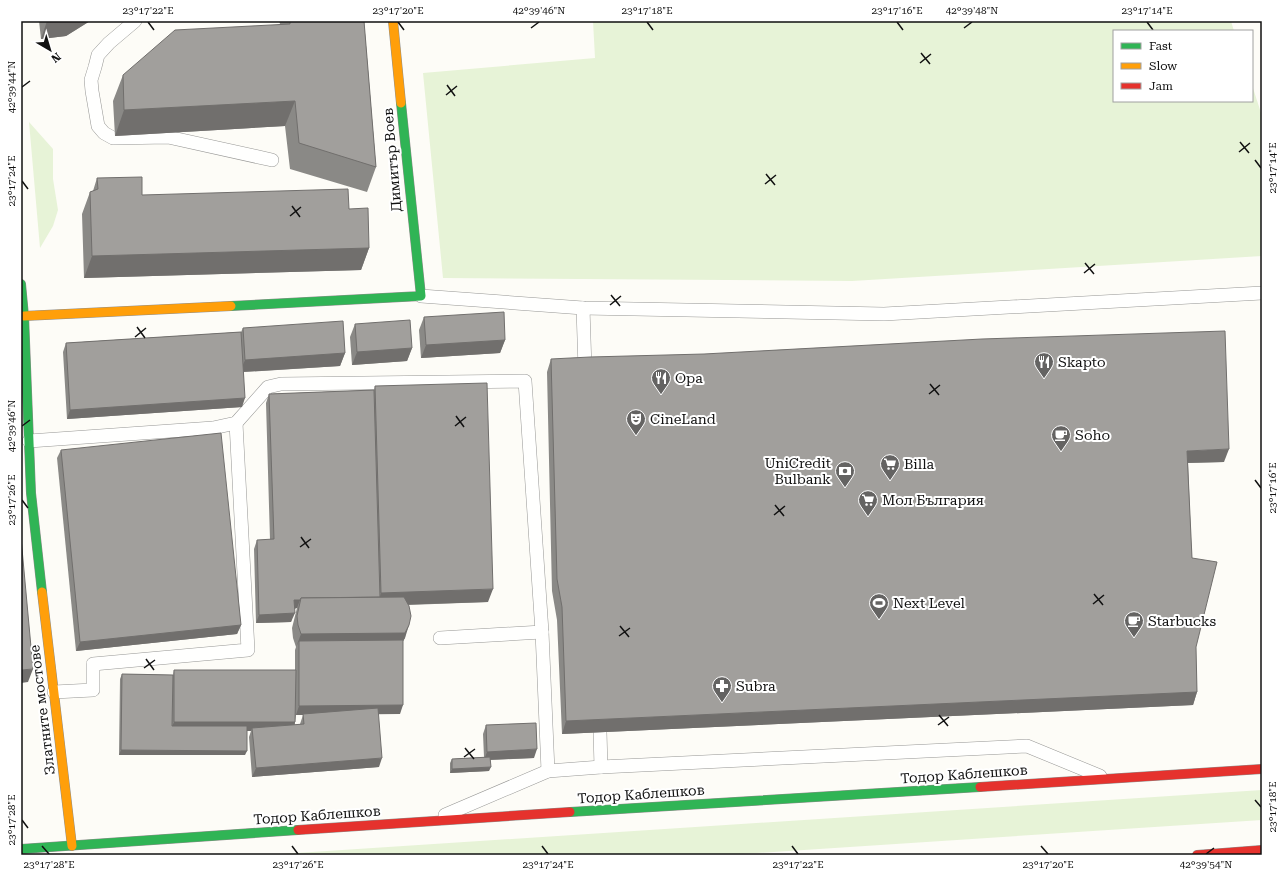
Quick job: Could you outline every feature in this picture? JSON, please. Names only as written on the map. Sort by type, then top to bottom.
[{"type":"main road","name":"Димитър Воев","points":[[393,21],[421,296]]},
{"type":"main road","name":"Златните мостове","points":[[21,284],[24,316],[31,492],[72,846]]},
{"type":"main road","points":[[24,316],[421,296]]},
{"type":"main road","name":"Тодор Каблешков","points":[[21,850],[430,821],[1262,769]]},
{"type":"main road","points":[[1197,855],[1262,850]]},
{"type":"lane","points":[[136,21],[109,43],[98,55],[92,80],[92,91],[98,126],[104,134],[113,138],[168,137],[272,160]]},
{"type":"lane","points":[[421,296],[582,308],[884,314],[1262,293]]},
{"type":"lane","points":[[582,308],[585,369]]},
{"type":"lane","points":[[29,441],[213,428],[236,423],[268,387],[281,384],[525,381],[542,632],[548,772]]},
{"type":"lane","points":[[54,692],[93,690],[93,664],[248,650],[236,423]]},
{"type":"lane","points":[[440,638],[542,632]]},
{"type":"lane","points":[[600,732],[601,767]]},
{"type":"lane","points":[[430,821],[548,772],[601,767],[1027,746],[1107,779]]},
{"type":"green space","points":[[593,21],[1231,21],[1234,30],[1113,30],[1113,102],[1253,102],[1253,88],[1262,116],[1262,256],[852,281],[443,278],[423,73],[595,58]]},
{"type":"green space","points":[[29,122],[53,149],[53,179],[58,210],[53,226],[40,248]]},
{"type":"green space","points":[[1262,790],[1262,820],[727,855],[266,855]]},
{"type":"building","points":[[290,21],[364,21],[376,167],[299,143],[295,101],[124,110],[123,75],[175,30],[290,24]]},
{"type":"building","points":[[142,177],[142,195],[348,189],[349,209],[368,208],[369,248],[92,256],[90,192],[98,189],[97,178]]},
{"type":"building","points":[[504,312],[505,340],[426,345],[424,317]]},
{"type":"building","points":[[410,320],[412,348],[357,352],[355,324]]},
{"type":"building","points":[[343,321],[345,353],[245,360],[243,328]]},
{"type":"building","name":"Мол България","points":[[1225,331],[1229,449],[1187,451],[1192,558],[1217,562],[1196,647],[1197,692],[566,721],[562,607],[557,579],[551,359],[704,354],[982,339]]},
{"type":"building","points":[[241,332],[245,398],[70,410],[66,343]]},
{"type":"building","points":[[487,383],[493,589],[381,593],[375,386]]},
{"type":"building","points":[[374,390],[380,597],[301,598],[300,600],[294,600],[295,613],[259,615],[257,540],[274,539],[269,394]]},
{"type":"building","points":[[221,433],[241,625],[80,642],[61,450]]},
{"type":"building","points":[[21,538],[33,669],[21,670]]},
{"type":"building","points":[[404,597],[409,606],[411,616],[405,633],[301,634],[298,625],[297,616],[301,598]]},
{"type":"building","points":[[403,640],[403,705],[299,706],[299,641]]},
{"type":"building","points":[[174,670],[296,670],[295,722],[174,722]]},
{"type":"building","points":[[122,674],[173,675],[172,726],[247,726],[247,751],[121,750]]},
{"type":"building","points":[[378,708],[382,758],[256,768],[252,728],[304,724],[303,714]]},
{"type":"building","points":[[536,723],[537,749],[487,752],[486,725]]},
{"type":"building","points":[[490,757],[491,767],[452,769],[452,759]]},
{"type":"traffic: fast","points":[[231,306],[421,296],[401,103]]},
{"type":"traffic: fast","points":[[21,284],[24,316],[31,493],[42,592]]},
{"type":"traffic: fast","points":[[570,812],[980,787]]},
{"type":"traffic: fast","points":[[21,849],[298,830]]},
{"type":"traffic: slow","points":[[393,21],[401,103]]},
{"type":"traffic: slow","points":[[24,316],[231,306]]},
{"type":"traffic: slow","points":[[42,592],[72,846]]},
{"type":"traffic: jam","points":[[980,787],[1262,769]]},
{"type":"traffic: jam","points":[[298,830],[570,812]]},
{"type":"traffic: jam","points":[[1197,855],[1262,850]]},
{"type":"place","name":"Skapto","points":[[1044,379]]},
{"type":"place","name":"Opa","points":[[661,395]]},
{"type":"place","name":"CineLand","points":[[636,436]]},
{"type":"place","name":"Soho","points":[[1061,452]]},
{"type":"place","name":"Billa","points":[[890,481]]},
{"type":"place","name":"UniCredit Bulbank","points":[[845,488]]},
{"type":"place","name":"Мол България","points":[[868,517]]},
{"type":"place","name":"Next Level","points":[[879,620]]},
{"type":"place","name":"Starbucks","points":[[1134,638]]},
{"type":"place","name":"Subra","points":[[722,703]]}]
